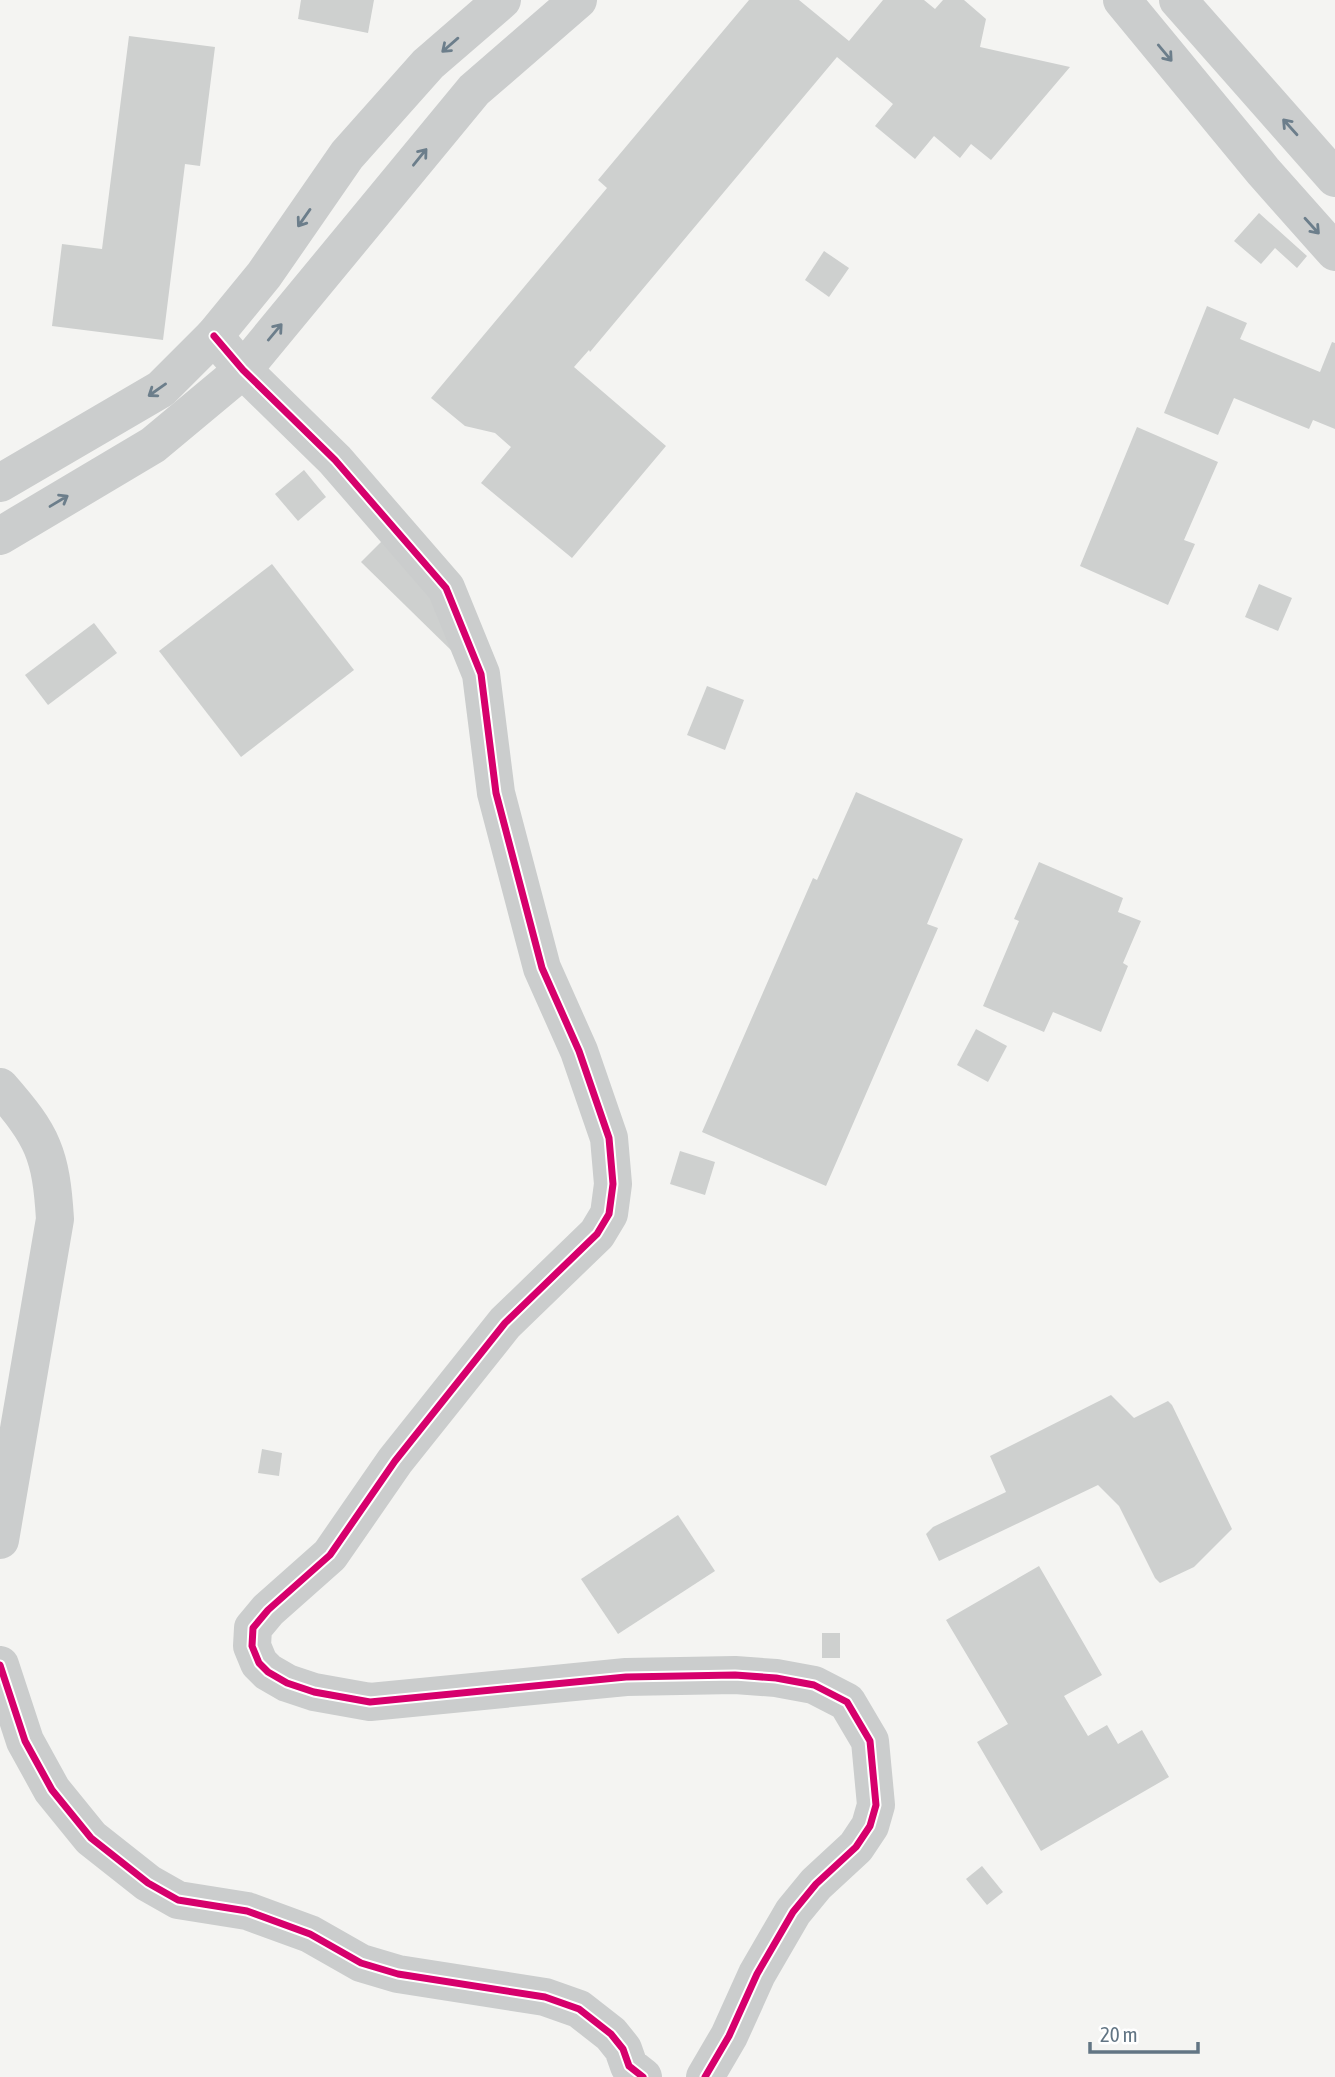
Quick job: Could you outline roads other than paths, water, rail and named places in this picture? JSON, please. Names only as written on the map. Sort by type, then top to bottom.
[{"type":"street","points":[[0,483],[162,389],[214,336],[264,275],[347,155],[428,64],[502,0]]},
{"type":"street","points":[[0,536],[153,445],[243,370],[474,90],[578,0]]},
{"type":"street","points":[[1122,0],[1262,170],[1335,252]]},
{"type":"street","points":[[1178,0],[1335,178]]},
{"type":"street","points":[[214,336],[243,370],[335,460],[446,588],[481,674],[496,793],[542,968],[579,1051],[609,1138],[612,1184],[609,1214],[597,1234],[505,1323],[395,1461],[330,1555],[268,1610],[253,1628],[252,1646],[259,1663],[287,1684],[370,1702],[626,1677],[735,1675],[776,1678],[814,1685],[847,1702],[870,1741],[876,1805],[870,1826],[856,1847],[816,1884],[793,1912],[757,1974],[730,2036],[705,2077]]},
{"type":"street","points":[[0,1087],[29,1120],[42,1141],[53,1183],[55,1219],[0,1541]]},
{"type":"street","points":[[0,1665],[24,1741],[52,1790],[91,1838],[148,1883],[177,1900],[247,1912],[310,1934],[361,1963],[398,1974],[545,1997],[579,2009],[611,2034],[623,2049],[629,2066],[643,2077]]}]
